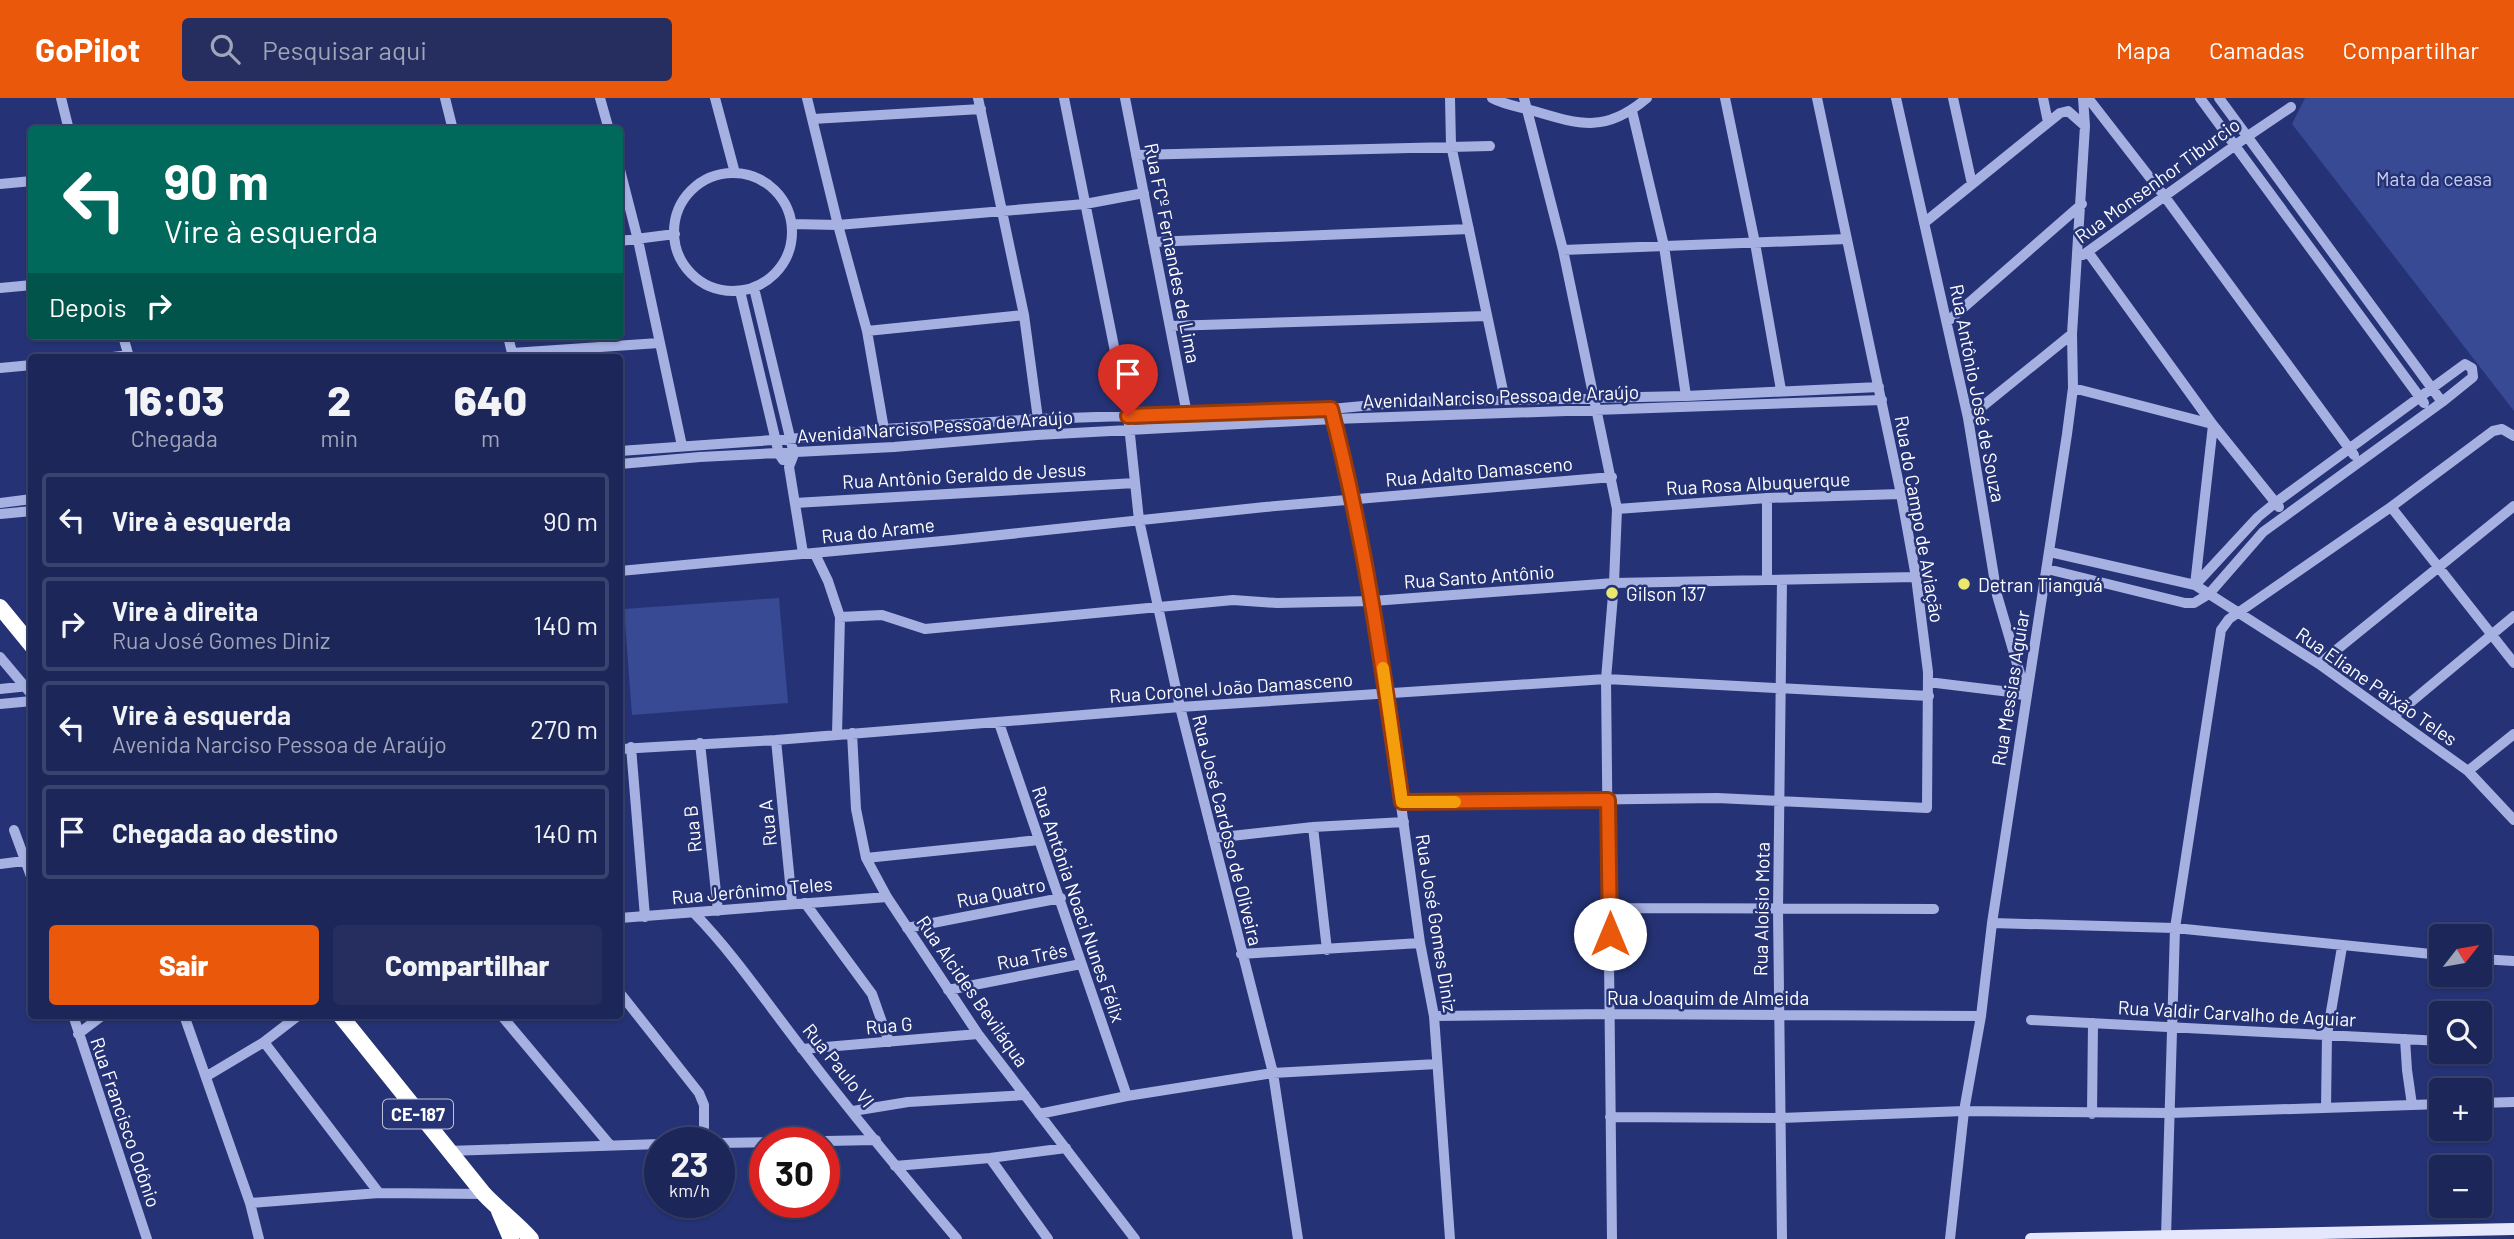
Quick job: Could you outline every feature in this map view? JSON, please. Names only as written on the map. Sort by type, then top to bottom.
[{"type":"highway","points":[[0,607],[28,641]]},
{"type":"highway","name":"CE-187","points":[[343,1019],[447,1151],[499,1211],[516,1222],[531,1239]]},
{"type":"highway","name":"CE-187","points":[[499,1211],[511,1239]]},
{"type":"main road","points":[[2031,1239],[2514,1229]]},
{"type":"street","points":[[61,98],[68,126]]},
{"type":"street","points":[[445,98],[452,126]]},
{"type":"street","points":[[600,98],[608,126]]},
{"type":"street","points":[[715,98],[735,173]]},
{"type":"street","points":[[807,98],[867,331],[884,429]]},
{"type":"street","name":"Rua José Cardoso de Oliveira","points":[[1064,98],[1128,416],[1139,520],[1180,708],[1273,1073],[1298,1239]]},
{"type":"street","name":"Rua FCº Fernandes de Lima","points":[[1125,98],[1187,414]]},
{"type":"street","points":[[1450,98],[1451,145],[1505,400]]},
{"type":"street","points":[[1492,98],[1525,103],[1574,123],[1588,125],[1609,121],[1632,111],[1647,98]]},
{"type":"street","points":[[1725,98],[1755,243],[1781,390]]},
{"type":"street","name":"Rua do Campo de Aviação","points":[[1780,802],[1927,808],[1928,682],[1916,577],[1882,400],[1817,98]]},
{"type":"street","name":"Rua Antônio José de Souza","points":[[1896,98],[1968,418],[1997,595],[2026,695]]},
{"type":"street","points":[[1953,98],[1972,184]]},
{"type":"street","points":[[2043,98],[2049,122]]},
{"type":"street","points":[[2085,98],[2165,197],[2359,462]]},
{"type":"street","name":"Rua Messias Aguiar","points":[[1950,1239],[1964,1111],[1981,1016],[1992,923],[2073,388],[2072,334],[2083,255],[2085,98]]},
{"type":"street","points":[[2200,98],[2430,411]]},
{"type":"street","points":[[2219,98],[2442,402]]},
{"type":"street","points":[[1525,103],[1563,250],[1617,509],[1606,679],[1612,1239]]},
{"type":"street","points":[[813,119],[980,104],[1024,315],[1038,419]]},
{"type":"street","name":"Rua Monsenhor Tiburcio","points":[[2083,255],[2291,107]]},
{"type":"street","points":[[1632,111],[1664,246],[1686,396]]},
{"type":"street","points":[[1924,223],[2060,113],[2068,111],[2085,126]]},
{"type":"street","points":[[1136,155],[1490,146]]},
{"type":"street","points":[[735,173],[766,183],[778,194],[787,208],[792,224],[788,255],[780,269],[754,288],[740,291],[719,290],[690,272],[680,258],[674,234],[679,207],[688,193],[702,181],[735,173]]},
{"type":"street","points":[[0,184],[28,181]]},
{"type":"street","points":[[623,182],[682,446]]},
{"type":"street","points":[[792,224],[838,225],[1085,204],[1143,193]]},
{"type":"street","points":[[1947,321],[2082,204]]},
{"type":"street","points":[[1153,242],[1469,229]]},
{"type":"street","points":[[623,241],[674,234]]},
{"type":"street","points":[[1563,250],[1847,239]]},
{"type":"street","points":[[2083,255],[2212,425],[2285,515]]},
{"type":"street","points":[[0,288],[28,285]]},
{"type":"street","points":[[754,288],[794,454],[789,467]]},
{"type":"street","points":[[740,291],[779,454],[789,467],[795,503],[809,554],[828,581],[840,617],[837,734]]},
{"type":"street","points":[[867,331],[1024,315]]},
{"type":"street","points":[[1170,326],[1487,316]]},
{"type":"street","points":[[1968,418],[2072,334]]},
{"type":"street","points":[[525,354],[659,343]]},
{"type":"street","points":[[2047,569],[2194,603],[2209,594],[2263,532],[2442,402],[2473,377],[2472,368],[2465,364],[2275,503],[2258,517],[2195,585]]},
{"type":"street","points":[[0,368],[28,365]]},
{"type":"street","name":"Avenida Narciso Pessoa de Araújo","points":[[623,464],[699,457],[794,454],[1333,414],[1406,402],[1505,400],[1595,404],[1781,390],[1879,387]]},
{"type":"street","points":[[2073,388],[2212,425]]},
{"type":"street","name":"Avenida Narciso Pessoa de Araújo","points":[[623,452],[884,429],[1038,419],[1187,414],[1333,414],[1595,404],[1882,400]]},
{"type":"street","name":"Rua José Gomes Diniz","points":[[1333,414],[1354,500],[1373,601],[1420,943],[1434,1016],[1450,1239]]},
{"type":"street","points":[[2195,585],[2212,425]]},
{"type":"street","points":[[2165,1237],[2175,928],[2223,624],[2391,507],[2493,431],[2502,429],[2514,436]]},
{"type":"street","name":"Rua Adalto Damasceno","points":[[1139,520],[1612,477]]},
{"type":"street","name":"Rua Antônio Geraldo de Jesus","points":[[795,503],[1135,483]]},
{"type":"street","name":"Rua Rosa Albuquerque","points":[[1617,509],[1901,494]]},
{"type":"street","points":[[1767,499],[1767,580]]},
{"type":"street","points":[[0,503],[28,500]]},
{"type":"street","points":[[2319,664],[2514,506]]},
{"type":"street","points":[[2391,507],[2514,663]]},
{"type":"street","points":[[0,514],[28,511]]},
{"type":"street","name":"Rua do Arame","points":[[623,571],[1139,520]]},
{"type":"street","name":"Rua Eliane Paixão Teles","points":[[2050,552],[2195,585],[2319,664],[2468,771],[2514,820]]},
{"type":"street","points":[[2065,574],[2069,557]]},
{"type":"street","points":[[2108,584],[2111,566]]},
{"type":"street","name":"Rua Santo Antônio","points":[[840,617],[882,615],[925,629],[1233,600],[1277,603],[1373,601],[1614,583],[1916,577]]},
{"type":"street","name":"Rua Aloísio Mota","points":[[1782,580],[1778,909],[1782,1239]]},
{"type":"street","points":[[2393,717],[2514,616]]},
{"type":"street","points":[[0,657],[28,689]]},
{"type":"street","name":"Rua Coronel João Damasceno","points":[[625,748],[776,740],[1180,708],[1606,679],[1928,696]]},
{"type":"street","points":[[1928,682],[2026,695]]},
{"type":"street","points":[[0,689],[28,690]]},
{"type":"street","points":[[0,704],[28,701]]},
{"type":"street","name":"Rua Antônia Noaci Nunes Félix","points":[[999,723],[1127,1096]]},
{"type":"street","name":"Rua Alcides Beviláqua","points":[[852,733],[856,809],[866,858],[887,897],[978,1034],[1135,1239]]},
{"type":"street","points":[[2468,771],[2514,734]]},
{"type":"street","name":"Rua A","points":[[776,740],[792,903]]},
{"type":"street","name":"Rua B","points":[[700,743],[718,911]]},
{"type":"street","points":[[625,748],[645,917]]},
{"type":"street","points":[[1402,802],[1717,799],[1780,802]]},
{"type":"street","points":[[1213,838],[1312,827],[1404,822]]},
{"type":"street","points":[[1312,827],[1327,950]]},
{"type":"street","points":[[0,864],[28,860],[13,830]]},
{"type":"street","points":[[866,858],[1039,840]]},
{"type":"street","name":"Rua Jerônimo Teles","points":[[623,918],[887,897]]},
{"type":"street","name":"Rua Quatro","points":[[907,928],[1060,898]]},
{"type":"street","points":[[805,903],[872,994],[889,1042]]},
{"type":"street","points":[[1610,908],[1934,909]]},
{"type":"street","name":"Rua Paulo VI","points":[[694,913],[718,937],[802,1049],[957,1239]]},
{"type":"street","points":[[1992,923],[2175,928],[2429,955]]},
{"type":"street","points":[[1241,954],[1420,943]]},
{"type":"street","points":[[2326,1108],[2328,1035],[2342,947]]},
{"type":"street","points":[[2492,960],[2514,961]]},
{"type":"street","name":"Rua Três","points":[[948,990],[1081,964]]},
{"type":"street","points":[[623,997],[699,1094],[704,1105],[704,1127]]},
{"type":"street","name":"Rua Joaquim de Almeida","points":[[1434,1016],[1981,1016]]},
{"type":"street","name":"Rua Francisco Odônio","points":[[74,1019],[147,1239]]},
{"type":"street","points":[[78,1034],[98,1019]]},
{"type":"street","points":[[185,1019],[250,1203],[259,1239]]},
{"type":"street","points":[[206,1076],[264,1042],[294,1019]]},
{"type":"street","points":[[504,1019],[610,1145]]},
{"type":"street","name":"Rua Valdir Carvalho de Aguiar","points":[[2031,1020],[2429,1040]]},
{"type":"street","points":[[2092,1114],[2093,1023]]},
{"type":"street","name":"Rua G","points":[[802,1049],[978,1034]]},
{"type":"street","points":[[2405,1039],[2412,1105]]},
{"type":"street","points":[[264,1042],[379,1193]]},
{"type":"street","points":[[1039,1114],[1127,1096],[1273,1073],[1437,1064]]},
{"type":"street","points":[[853,1111],[908,1102],[1025,1095]]},
{"type":"street","points":[[2492,1103],[2514,1102]]},
{"type":"street","points":[[1610,1117],[1781,1118],[1964,1111],[2170,1113],[2429,1104]]},
{"type":"street","points":[[735,1143],[876,1140]]},
{"type":"street","points":[[447,1151],[644,1144]]},
{"type":"street","points":[[895,1166],[1066,1148]]},
{"type":"street","points":[[990,1158],[1048,1239]]},
{"type":"street","points":[[250,1203],[379,1193],[484,1194]]},
{"type":"green space","name":"Mata da ceasa","points":[[2305,98],[2514,98],[2514,411],[2292,124]]},
{"type":"green space","points":[[779,598],[788,703],[632,715],[624,609]]},
{"type":"slow traffic","points":[[1383,668],[1402,802],[1455,802]]},
{"type":"place","name":"Detran Tianguá","points":[[1964,584]]},
{"type":"place","name":"Gilson 137","points":[[1612,593]]},
{"type":"route","points":[[1128,416],[1331,409],[1354,500],[1373,601],[1402,802],[1608,800],[1610,934]]}]
